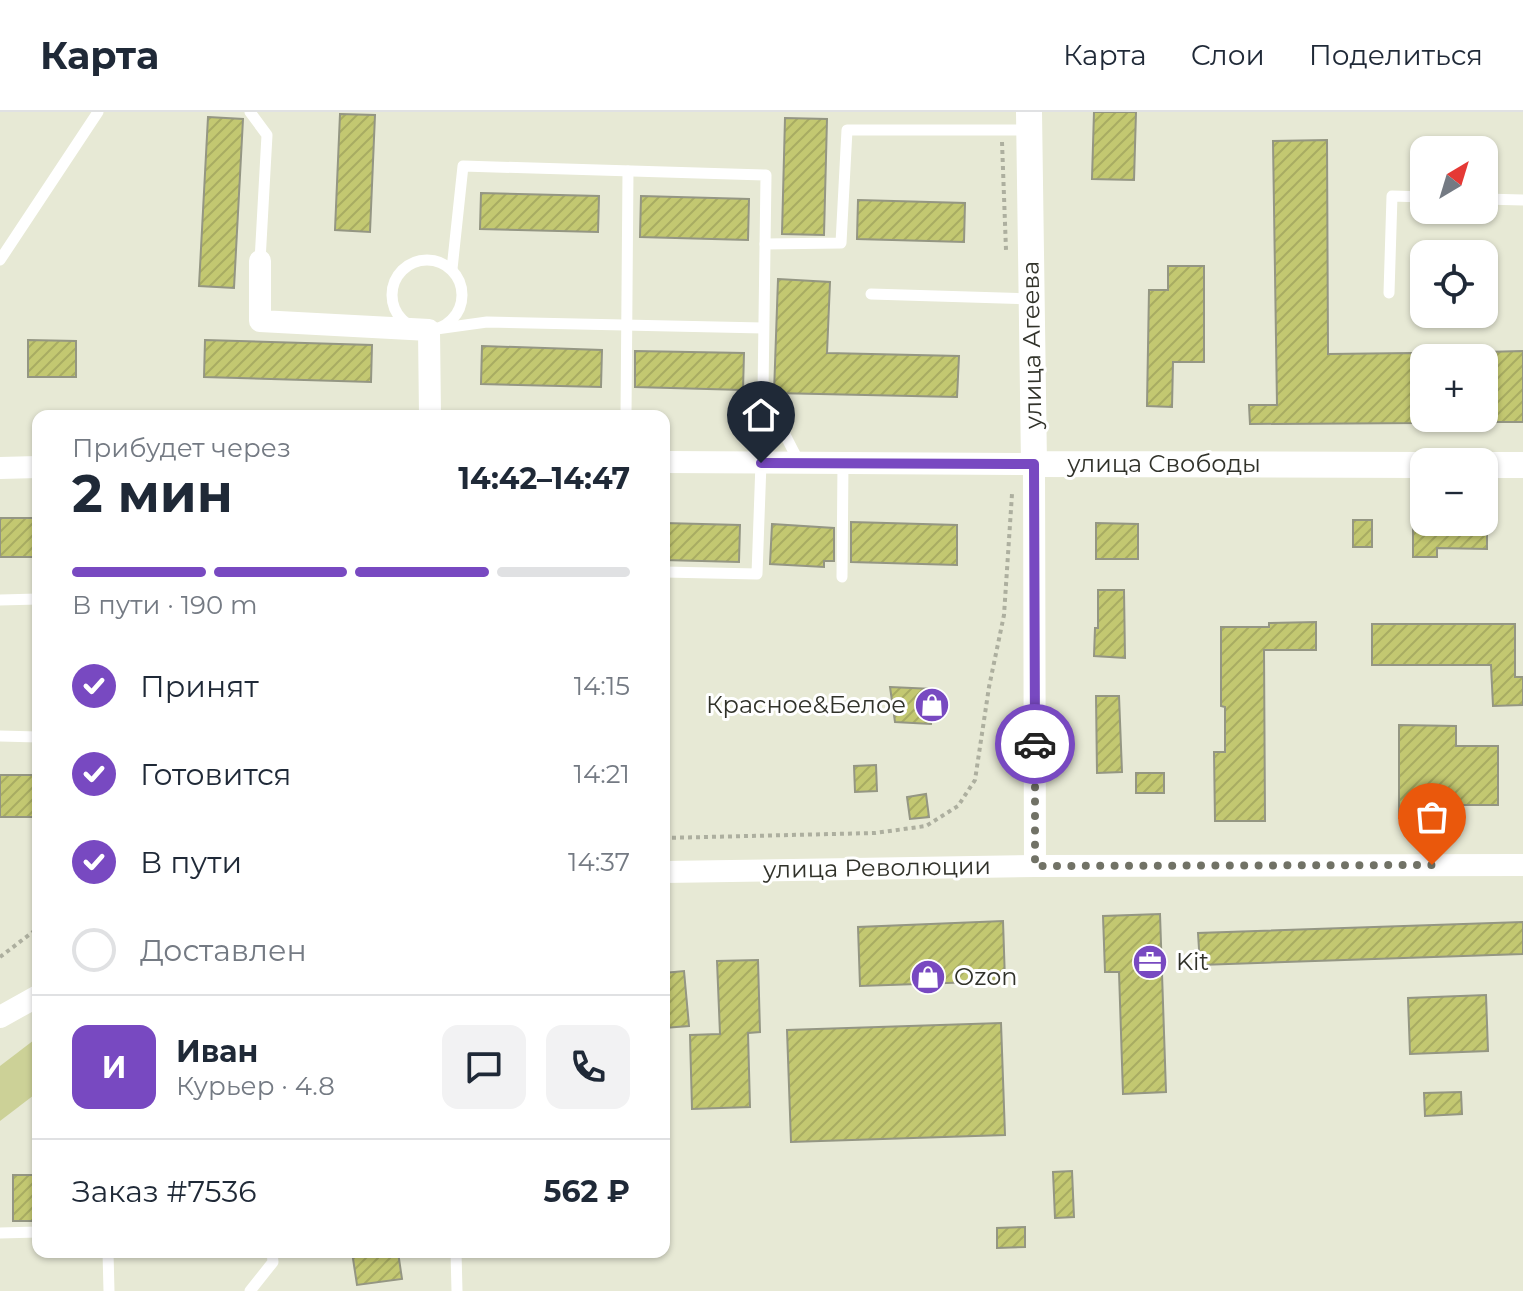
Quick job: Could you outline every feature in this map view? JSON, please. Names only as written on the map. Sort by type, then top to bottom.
[{"type":"street","name":"улица Агеева","points":[[1029,121],[1031,299],[1024,464],[1035,866]]},
{"type":"street","points":[[260,261],[260,321],[429,330],[430,410]]},
{"type":"street","name":"улица Свободы","points":[[670,462],[1410,465]]},
{"type":"street","points":[[1498,465],[1523,465]]},
{"type":"street","points":[[0,468],[32,467]]},
{"type":"street","name":"улица Революции","points":[[670,872],[1035,866],[1523,865]]},
{"type":"street","points":[[0,1017],[32,999]]},
{"type":"lane","points":[[0,260],[98,112]]},
{"type":"lane","points":[[250,112],[267,135],[260,261]]},
{"type":"lane","points":[[765,244],[841,243],[847,130],[1002,130],[1029,121]]},
{"type":"lane","points":[[452,269],[463,166],[766,175],[763,392],[799,463]]},
{"type":"lane","points":[[626,410],[628,171]]},
{"type":"lane","points":[[1389,293],[1392,196],[1410,197]]},
{"type":"lane","points":[[1498,199],[1523,200]]},
{"type":"lane","points":[[429,330],[451,321],[462,301],[459,279],[452,269],[431,259],[419,260],[399,272],[393,282],[391,294],[398,316],[418,329],[429,330],[487,322],[763,328]]},
{"type":"lane","points":[[871,294],[1031,299]]},
{"type":"lane","points":[[670,572],[757,574],[761,463]]},
{"type":"lane","points":[[842,577],[843,463]]},
{"type":"lane","points":[[0,600],[32,599]]},
{"type":"lane","points":[[0,736],[32,737]]},
{"type":"lane","points":[[0,1233],[32,1232]]},
{"type":"lane","points":[[108,1258],[109,1291]]},
{"type":"lane","points":[[250,1291],[273,1262],[273,1258]]},
{"type":"lane","points":[[456,1258],[457,1291]]},
{"type":"path","points":[[1002,130],[1006,253]]},
{"type":"path","points":[[670,838],[875,833],[926,826],[958,806],[975,780],[1004,615],[1024,464]]},
{"type":"path","points":[[0,957],[32,933]]},
{"type":"green space","points":[[32,1042],[32,1097],[0,1121],[0,1066]]},
{"type":"building","points":[[1094,112],[1136,112],[1134,180],[1092,179]]},
{"type":"building","points":[[340,114],[375,115],[370,232],[335,230]]},
{"type":"building","points":[[208,117],[243,119],[234,288],[199,286]]},
{"type":"building","points":[[785,118],[827,119],[824,235],[782,234]]},
{"type":"building","points":[[1327,140],[1328,354],[1410,353],[1410,423],[1250,424],[1249,405],[1277,405],[1273,141]]},
{"type":"building","points":[[481,193],[599,196],[598,232],[480,229]]},
{"type":"building","points":[[641,196],[749,199],[748,240],[640,237]]},
{"type":"building","points":[[858,200],[965,203],[964,242],[857,239]]},
{"type":"building","points":[[1168,266],[1204,266],[1204,362],[1173,362],[1172,407],[1147,406],[1149,290],[1168,290]]},
{"type":"building","points":[[778,279],[830,282],[827,353],[959,356],[957,397],[774,393]]},
{"type":"building","points":[[28,340],[76,341],[76,377],[28,377]]},
{"type":"building","points":[[205,340],[372,345],[371,382],[204,377]]},
{"type":"building","points":[[482,346],[602,350],[601,387],[481,384]]},
{"type":"building","points":[[635,351],[744,353],[743,390],[635,387]]},
{"type":"building","points":[[1523,351],[1523,422],[1498,422],[1498,352]]},
{"type":"building","points":[[0,518],[32,518],[32,557],[0,557]]},
{"type":"building","points":[[1353,520],[1372,520],[1372,547],[1353,547]]},
{"type":"building","points":[[851,522],[957,525],[957,565],[851,562]]},
{"type":"building","points":[[670,523],[740,525],[739,562],[670,560]]},
{"type":"building","points":[[1096,523],[1138,524],[1138,559],[1096,559]]},
{"type":"building","points":[[772,524],[834,528],[834,561],[824,561],[824,567],[770,564]]},
{"type":"building","points":[[1413,536],[1487,536],[1487,549],[1437,548],[1437,557],[1413,557]]},
{"type":"building","points":[[1098,590],[1124,590],[1125,658],[1094,656]]},
{"type":"building","points":[[1316,622],[1316,650],[1264,650],[1265,821],[1215,821],[1214,752],[1225,752],[1225,707],[1221,706],[1221,627],[1269,627],[1269,623]]},
{"type":"building","points":[[1372,624],[1515,624],[1515,677],[1523,677],[1523,705],[1493,706],[1491,665],[1372,665]]},
{"type":"building","points":[[890,687],[933,689],[931,724],[895,722]]},
{"type":"building","points":[[1096,696],[1119,696],[1122,772],[1097,773]]},
{"type":"building","points":[[1399,725],[1456,726],[1456,746],[1498,746],[1498,805],[1457,805],[1457,818],[1399,818]]},
{"type":"building","points":[[876,765],[877,791],[855,792],[854,766]]},
{"type":"building","points":[[1136,773],[1164,773],[1164,793],[1136,793]]},
{"type":"building","points":[[0,775],[32,775],[32,817],[0,817]]},
{"type":"building","points":[[926,794],[929,817],[910,819],[907,797]]},
{"type":"building","points":[[1160,914],[1166,1092],[1123,1094],[1119,972],[1105,972],[1103,916]]},
{"type":"building","points":[[1003,921],[1005,981],[860,986],[858,927]]},
{"type":"building","points":[[1523,922],[1523,954],[1200,965],[1198,933]]},
{"type":"building","points":[[758,960],[760,1032],[748,1033],[750,1107],[692,1109],[690,1035],[720,1034],[717,961]]},
{"type":"building","points":[[684,971],[689,1026],[670,1028],[670,972]]},
{"type":"building","points":[[1486,995],[1488,1051],[1410,1054],[1408,998]]},
{"type":"building","points":[[1001,1023],[1005,1135],[791,1142],[787,1030]]},
{"type":"building","points":[[1461,1092],[1462,1114],[1425,1116],[1424,1093]]},
{"type":"building","points":[[1072,1171],[1074,1217],[1055,1218],[1053,1172]]},
{"type":"building","points":[[13,1175],[32,1175],[32,1221],[13,1221]]},
{"type":"building","points":[[1025,1227],[1025,1247],[997,1248],[997,1228]]},
{"type":"building","points":[[353,1258],[399,1258],[402,1279],[357,1285]]},
{"type":"way so far","points":[[1035,744],[1035,866],[1432,865]]},
{"type":"place","name":"Красное&Белое","points":[[932,705]]},
{"type":"place","name":"Kit","points":[[1150,962]]},
{"type":"place","name":"Ozon","points":[[928,977]]},
{"type":"route","points":[[761,463],[1034,464],[1035,744]]}]
